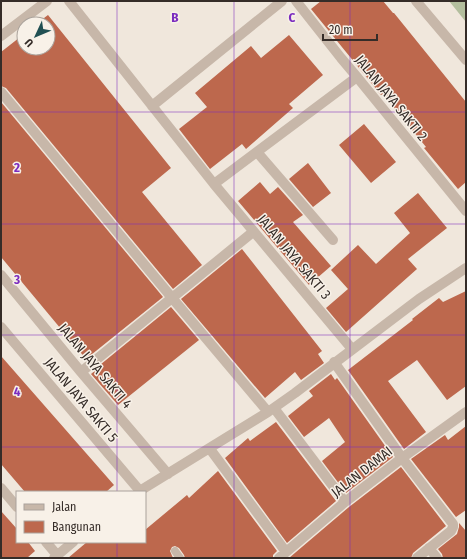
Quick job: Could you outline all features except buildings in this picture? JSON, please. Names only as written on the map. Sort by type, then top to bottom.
[{"type":"street","points":[[1,36],[47,1]]},
{"type":"street","name":"JALAN JAYA SAKTI 3","points":[[68,1],[253,232],[352,349]]},
{"type":"street","points":[[152,106],[282,1]]},
{"type":"street","name":"JALAN JAYA SAKTI 2","points":[[296,1],[466,211]]},
{"type":"street","points":[[416,1],[466,60]]},
{"type":"street","points":[[214,184],[357,77]]},
{"type":"street","points":[[1,92],[173,299],[271,410],[345,502]]},
{"type":"street","points":[[257,152],[333,240]]},
{"type":"street","points":[[81,372],[173,299],[253,232]]},
{"type":"street","points":[[139,491],[210,449],[271,410],[419,299],[466,268]]},
{"type":"street","name":"JALAN JAYA SAKTI 4","points":[[1,275],[168,474]]},
{"type":"street","name":"JALAN JAYA SAKTI 5","points":[[1,327],[139,491]]},
{"type":"street","points":[[334,362],[402,458],[453,524],[451,531],[417,558]]},
{"type":"street","name":"JALAN DAMAI","points":[[282,555],[345,502],[402,458],[466,412]]},
{"type":"street","points":[[210,449],[282,555]]},
{"type":"street","points":[[1,488],[16,506]]},
{"type":"street","points":[[47,543],[56,557],[72,543]]},
{"type":"street","points":[[429,548],[437,558]]},
{"type":"lane","points":[[174,551],[180,558]]},
{"type":"green space","points":[[449,1],[466,1],[466,22]]}]
